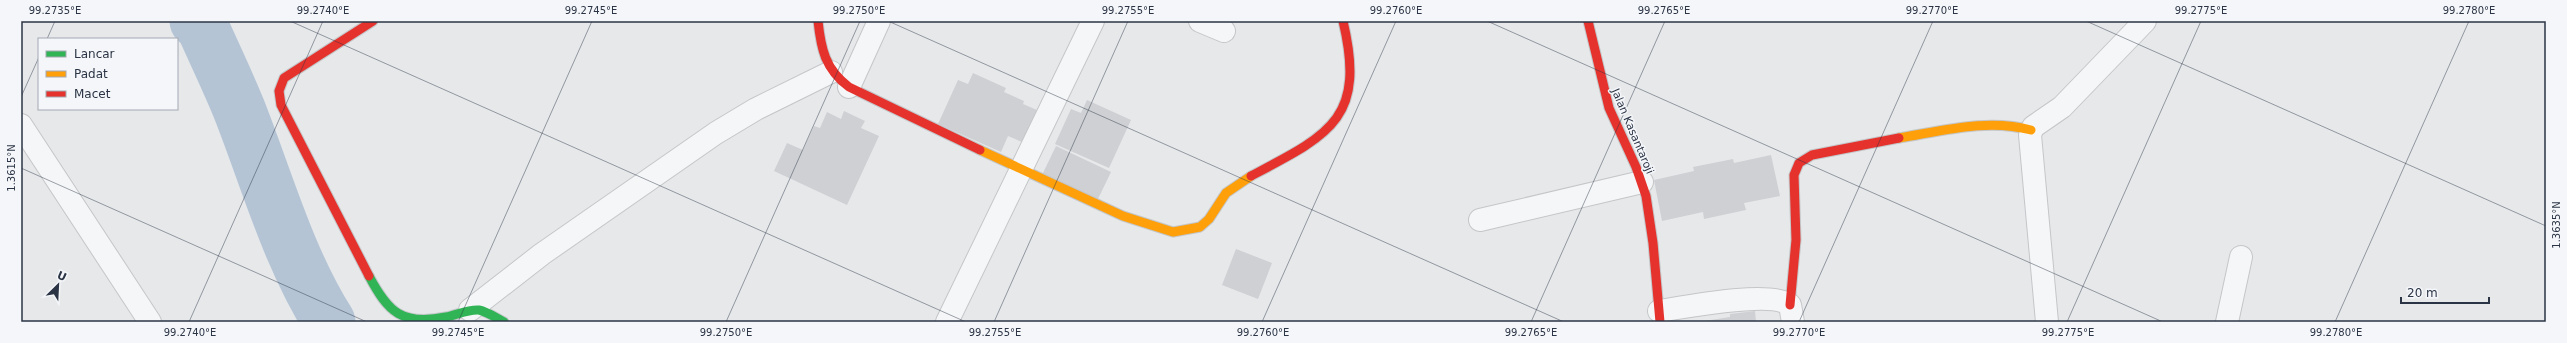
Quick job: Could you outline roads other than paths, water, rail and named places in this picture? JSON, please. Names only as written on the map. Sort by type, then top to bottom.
[{"type":"street","points":[[373,21],[289,74],[281,84],[279,98],[283,111],[382,300],[399,315],[411,321],[437,319],[470,310],[481,311],[504,322]]},
{"type":"street","points":[[818,21],[822,54],[831,72],[849,87],[1022,170],[1148,226],[1178,232],[1196,230],[1207,224],[1227,192],[1311,143],[1331,126],[1348,100],[1351,78],[1343,21]]},
{"type":"street","points":[[849,87],[879,21]]},
{"type":"street","points":[[947,322],[1093,21]]},
{"type":"street","points":[[1200,21],[1224,31]]},
{"type":"street","name":"Jalan Kasantaroji","points":[[1588,21],[1601,86],[1642,182],[1651,223],[1659,316]]},
{"type":"street","points":[[2047,322],[2030,143],[2031,130],[2037,123],[2062,107],[2145,21]]},
{"type":"street","points":[[470,310],[542,254],[716,132],[831,72]]},
{"type":"street","points":[[21,125],[150,322]]},
{"type":"street","points":[[1791,314],[1798,253],[1798,216],[1794,175],[1795,169],[1804,159],[1812,155],[1847,148],[1964,127],[2013,125],[2031,130]]},
{"type":"street","points":[[1480,220],[1642,182]]},
{"type":"street","points":[[2227,322],[2241,257]]},
{"type":"street","points":[[1659,316],[1756,298],[1779,299],[1791,314]]},
{"type":"waterway","points":[[196,21],[203,28],[235,99],[290,245],[329,322]]}]
